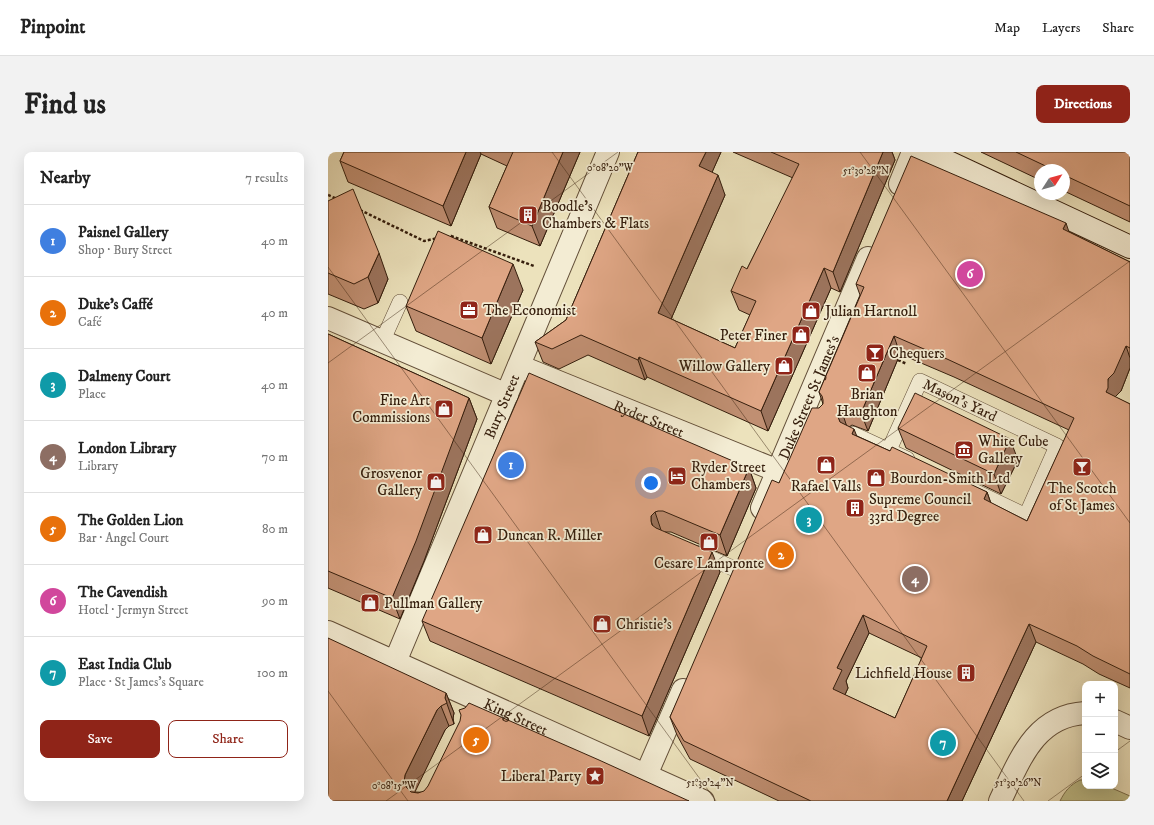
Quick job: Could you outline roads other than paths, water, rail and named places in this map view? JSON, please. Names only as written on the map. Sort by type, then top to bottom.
[{"type":"street","name":"Bury Street","points":[[395,662],[608,152]]},
{"type":"street","points":[[892,202],[914,152]]},
{"type":"street","points":[[926,152],[1130,247]]},
{"type":"street","name":"Duke Street St James's","points":[[754,527],[778,471],[810,412],[877,238]]},
{"type":"street","points":[[328,318],[507,395]]},
{"type":"street","name":"Ryder Street","points":[[519,366],[778,471]]},
{"type":"street","points":[[726,591],[744,548]]},
{"type":"street","name":"King Street","points":[[330,637],[395,662],[470,707],[646,775],[703,801]]},
{"type":"street","points":[[646,775],[692,669]]},
{"type":"street","points":[[1000,801],[1025,751],[1036,735],[1060,718],[1082,713]]},
{"type":"street","points":[[1118,722],[1130,728]]},
{"type":"lane","points":[[382,342],[400,302]]},
{"type":"lane","name":"Mason's Yard","points":[[890,450],[920,381],[1057,446],[1026,516],[961,485]]},
{"type":"lane","points":[[854,434],[918,464]]},
{"type":"lane","points":[[682,546],[736,569]]},
{"type":"place","name":"Boodle's Chambers & Flats","points":[[528,215]]},
{"type":"place","name":"The Cavendish","points":[[970,274]]},
{"type":"place","name":"The Economist","points":[[469,310]]},
{"type":"place","name":"Julian Hartnoll","points":[[811,311]]},
{"type":"place","name":"Peter Finer","points":[[801,335]]},
{"type":"place","name":"Chequers","points":[[875,353]]},
{"type":"place","name":"Willow Gallery","points":[[784,366]]},
{"type":"place","name":"Brian Haughton","points":[[867,373]]},
{"type":"place","name":"Fine Art Commissions","points":[[444,409]]},
{"type":"place","name":"White Cube Gallery","points":[[964,450]]},
{"type":"place","name":"Paisnel Gallery","points":[[511,465]]},
{"type":"place","name":"Rafael Valls","points":[[826,465]]},
{"type":"place","name":"The Scotch of St James","points":[[1082,467]]},
{"type":"place","name":"Ryder Street Chambers","points":[[677,476]]},
{"type":"place","name":"Bourdon-Smith Ltd","points":[[876,478]]},
{"type":"place","name":"Grosvenor Gallery","points":[[436,482]]},
{"type":"place","name":"Supreme Council 33rd Degree","points":[[855,508]]},
{"type":"place","name":"Dalmeny Court","points":[[809,520]]},
{"type":"place","name":"Duncan R. Miller","points":[[483,535]]},
{"type":"place","name":"Cesare Lampronte","points":[[709,542]]},
{"type":"place","name":"Duke's Caffé","points":[[781,555]]},
{"type":"place","name":"London Library","points":[[915,579]]},
{"type":"place","name":"Pullman Gallery","points":[[370,603]]},
{"type":"place","name":"Christie’s","points":[[602,624]]},
{"type":"place","name":"Lichfield House","points":[[966,673]]},
{"type":"place","name":"The Golden Lion","points":[[476,740]]},
{"type":"place","name":"East India Club","points":[[943,743]]},
{"type":"place","name":"Liberal Party","points":[[595,776]]}]
